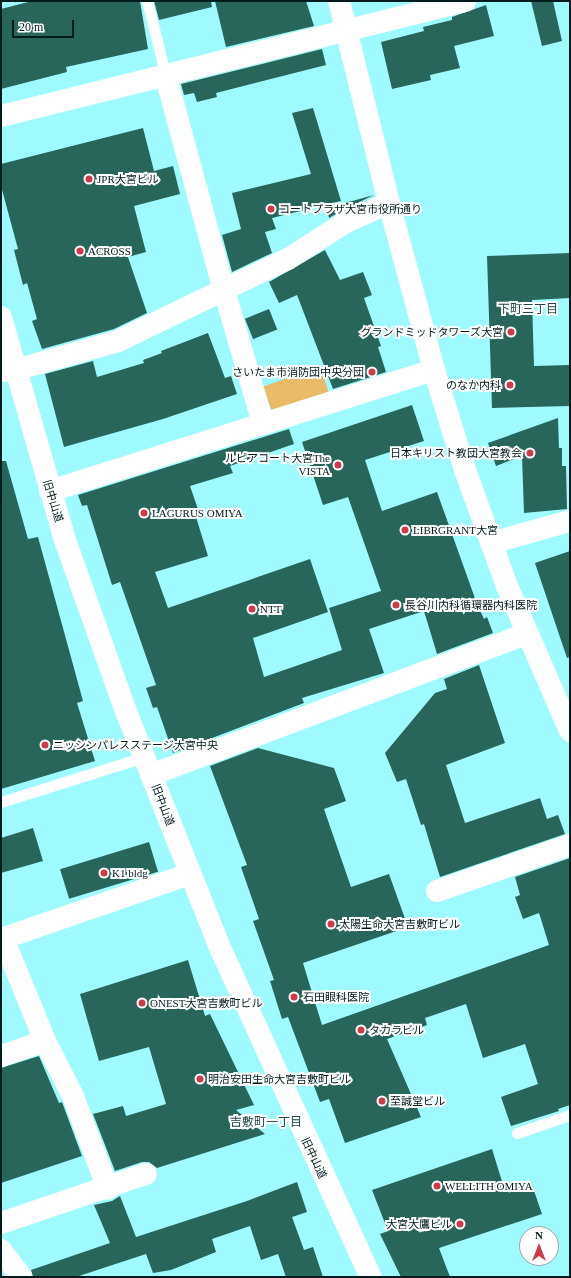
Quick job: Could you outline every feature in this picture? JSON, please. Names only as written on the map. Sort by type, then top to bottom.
[{"type":"street","points":[[339,1],[389,203],[434,370],[491,543],[527,634],[570,731]]},
{"type":"street","points":[[1,116],[166,77],[465,1]]},
{"type":"street","points":[[166,77],[224,290],[264,423]]},
{"type":"street","points":[[8,370],[118,341],[288,259],[362,214],[389,203]]},
{"type":"street","name":"旧中山道","points":[[1,317],[8,370],[86,601],[148,766],[190,874],[251,1018],[371,1277]]},
{"type":"street","points":[[50,491],[434,370]]},
{"type":"street","points":[[491,543],[570,522]]},
{"type":"street","points":[[148,766],[527,634]]},
{"type":"street","points":[[437,891],[570,845]]},
{"type":"street","points":[[108,1189],[73,1096],[46,1041],[2,939],[190,874]]},
{"type":"street","points":[[1,1056],[46,1041]]},
{"type":"street","points":[[1,1223],[108,1189],[146,1174]]},
{"type":"street","points":[[1,1250],[21,1277]]},
{"type":"lane","points":[[147,1],[166,77]]},
{"type":"lane","points":[[1,802],[148,766]]},
{"type":"lane","points":[[517,1133],[570,1115]]},
{"type":"shaded area","points":[[320,367],[330,396],[273,416],[263,387]]},
{"type":"building","points":[[32,1],[140,1],[148,49],[66,67],[67,72],[1,89],[1,9]]},
{"type":"building","points":[[154,1],[211,1],[212,7],[159,20]]},
{"type":"building","points":[[215,1],[306,1],[314,26],[226,47]]},
{"type":"building","points":[[531,1],[553,1],[562,41],[542,46]]},
{"type":"building","points":[[486,5],[494,36],[454,46],[460,68],[430,75],[431,80],[392,89],[381,42],[424,31],[423,27],[452,20],[452,17]]},
{"type":"building","points":[[322,49],[326,65],[216,93],[217,97],[197,102],[194,93],[184,95],[181,84]]},
{"type":"building","points":[[313,108],[341,201],[272,218],[276,229],[265,232],[272,253],[232,272],[222,235],[241,229],[232,193],[311,174],[292,113]]},
{"type":"building","points":[[143,128],[154,171],[173,166],[180,194],[134,206],[146,252],[128,257],[147,313],[114,329],[42,349],[32,321],[37,319],[27,283],[23,285],[14,250],[18,249],[1,186],[1,164]]},
{"type":"building","points":[[374,195],[341,211],[329,218],[327,208]]},
{"type":"building","points":[[325,250],[340,280],[363,272],[372,295],[364,298],[381,346],[378,347],[386,372],[333,389],[297,295],[279,303],[269,282]]},
{"type":"building","name":"グランドミッドタワーズ大宮","points":[[570,253],[570,298],[532,300],[534,366],[570,365],[570,406],[492,408],[487,256]]},
{"type":"building","points":[[269,309],[277,329],[253,339],[245,319]]},
{"type":"building","points":[[208,333],[225,378],[231,376],[237,394],[163,419],[64,447],[45,374],[93,361],[97,377],[144,363],[143,360],[162,353],[161,351]]},
{"type":"building","points":[[412,405],[424,441],[365,460],[382,511],[437,492],[477,604],[484,619],[487,617],[493,633],[437,654],[424,611],[369,629],[384,673],[302,698],[304,703],[173,753],[157,707],[153,708],[146,688],[156,685],[120,582],[112,585],[87,505],[82,506],[78,495],[289,429],[294,444],[230,466],[233,473],[190,486],[200,515],[196,517],[208,556],[155,572],[168,608],[310,559],[328,612],[253,638],[264,677],[342,650],[329,608],[381,591],[348,497],[323,505],[302,442]]},
{"type":"building","points":[[558,418],[559,448],[562,448],[562,466],[566,466],[567,509],[524,513],[522,456],[496,466],[488,443]]},
{"type":"building","points":[[1,461],[6,461],[28,539],[38,537],[83,701],[77,703],[95,761],[1,789]]},
{"type":"building","points":[[570,551],[570,657],[567,658],[535,563]]},
{"type":"building","points":[[479,665],[505,743],[446,765],[465,823],[540,798],[547,819],[558,815],[565,834],[440,877],[424,824],[421,825],[406,779],[397,782],[385,753],[435,693],[447,689],[444,679]]},
{"type":"building","points":[[258,748],[334,768],[346,801],[324,809],[351,887],[389,874],[408,927],[303,963],[322,1025],[549,945],[539,913],[523,919],[515,897],[520,895],[515,877],[570,858],[570,1105],[558,1109],[559,1111],[511,1126],[501,1097],[538,1084],[525,1044],[483,1058],[466,1004],[425,1018],[427,1025],[387,1039],[421,1117],[345,1143],[329,1099],[320,1102],[288,1017],[282,1019],[270,981],[274,980],[253,921],[259,919],[241,867],[247,865],[210,766]]},
{"type":"building","points":[[33,828],[43,861],[1,873],[1,838]]},
{"type":"building","name":"K1 bldg","points":[[149,842],[158,872],[69,899],[60,869]]},
{"type":"building","points":[[188,960],[205,1016],[210,1014],[254,1105],[236,1110],[265,1134],[157,1168],[149,1162],[142,1162],[115,1171],[93,1114],[123,1106],[126,1116],[166,1104],[149,1047],[99,1061],[80,994]]},
{"type":"building","points":[[39,1056],[59,1103],[62,1102],[82,1156],[1,1183],[1,1068]]},
{"type":"building","points":[[492,1149],[505,1191],[531,1182],[542,1214],[439,1248],[450,1277],[401,1277],[380,1234],[388,1231],[372,1190]]},
{"type":"building","points":[[297,1182],[307,1212],[292,1217],[304,1250],[313,1247],[323,1277],[286,1277],[278,1254],[261,1260],[250,1226],[212,1239],[216,1252],[171,1270],[153,1273],[146,1254],[76,1277],[33,1277],[31,1270],[110,1243],[94,1205],[112,1201],[120,1196],[136,1237],[247,1201]]},
{"type":"place","name":"JPR大宮ビル","points":[[89,179]]},
{"type":"place","name":"コートプラザ大宮市役所通り","points":[[271,209]]},
{"type":"place","name":"ACROSS","points":[[80,251]]},
{"type":"place","name":"グランドミッドタワーズ大宮","points":[[511,332]]},
{"type":"place","name":"さいたま市消防団中央分団","points":[[372,372]]},
{"type":"place","name":"のなか内科","points":[[510,385]]},
{"type":"place","name":"日本キリスト教団大宮教会","points":[[530,453]]},
{"type":"place","name":"ルピアコート大宮The VISTA","points":[[338,465]]},
{"type":"place","name":"LAGURUS OMIYA","points":[[144,513]]},
{"type":"place","name":"LIBRGRANT大宮","points":[[405,530]]},
{"type":"place","name":"長谷川内科循環器内科医院","points":[[396,605]]},
{"type":"place","name":"NTT","points":[[252,609]]},
{"type":"place","name":"ニッシンパレスステージ大宮中央","points":[[45,745]]},
{"type":"place","name":"K1 bldg","points":[[104,873]]},
{"type":"place","name":"太陽生命大宮吉敷町ビル","points":[[331,924]]},
{"type":"place","name":"石田眼科医院","points":[[294,997]]},
{"type":"place","name":"ONEST大宮吉敷町ビル","points":[[142,1003]]},
{"type":"place","name":"タカラビル","points":[[361,1030]]},
{"type":"place","name":"明治安田生命大宮吉敷町ビル","points":[[200,1079]]},
{"type":"place","name":"至誠堂ビル","points":[[382,1101]]},
{"type":"place","name":"WELLITH OMIYA","points":[[437,1186]]},
{"type":"place","name":"大宮大鷹ビル","points":[[460,1224]]},
{"type":"district","name":"下町三丁目","points":[[528,310]]},
{"type":"district","name":"吉敷町一丁目","points":[[266,1123]]}]
